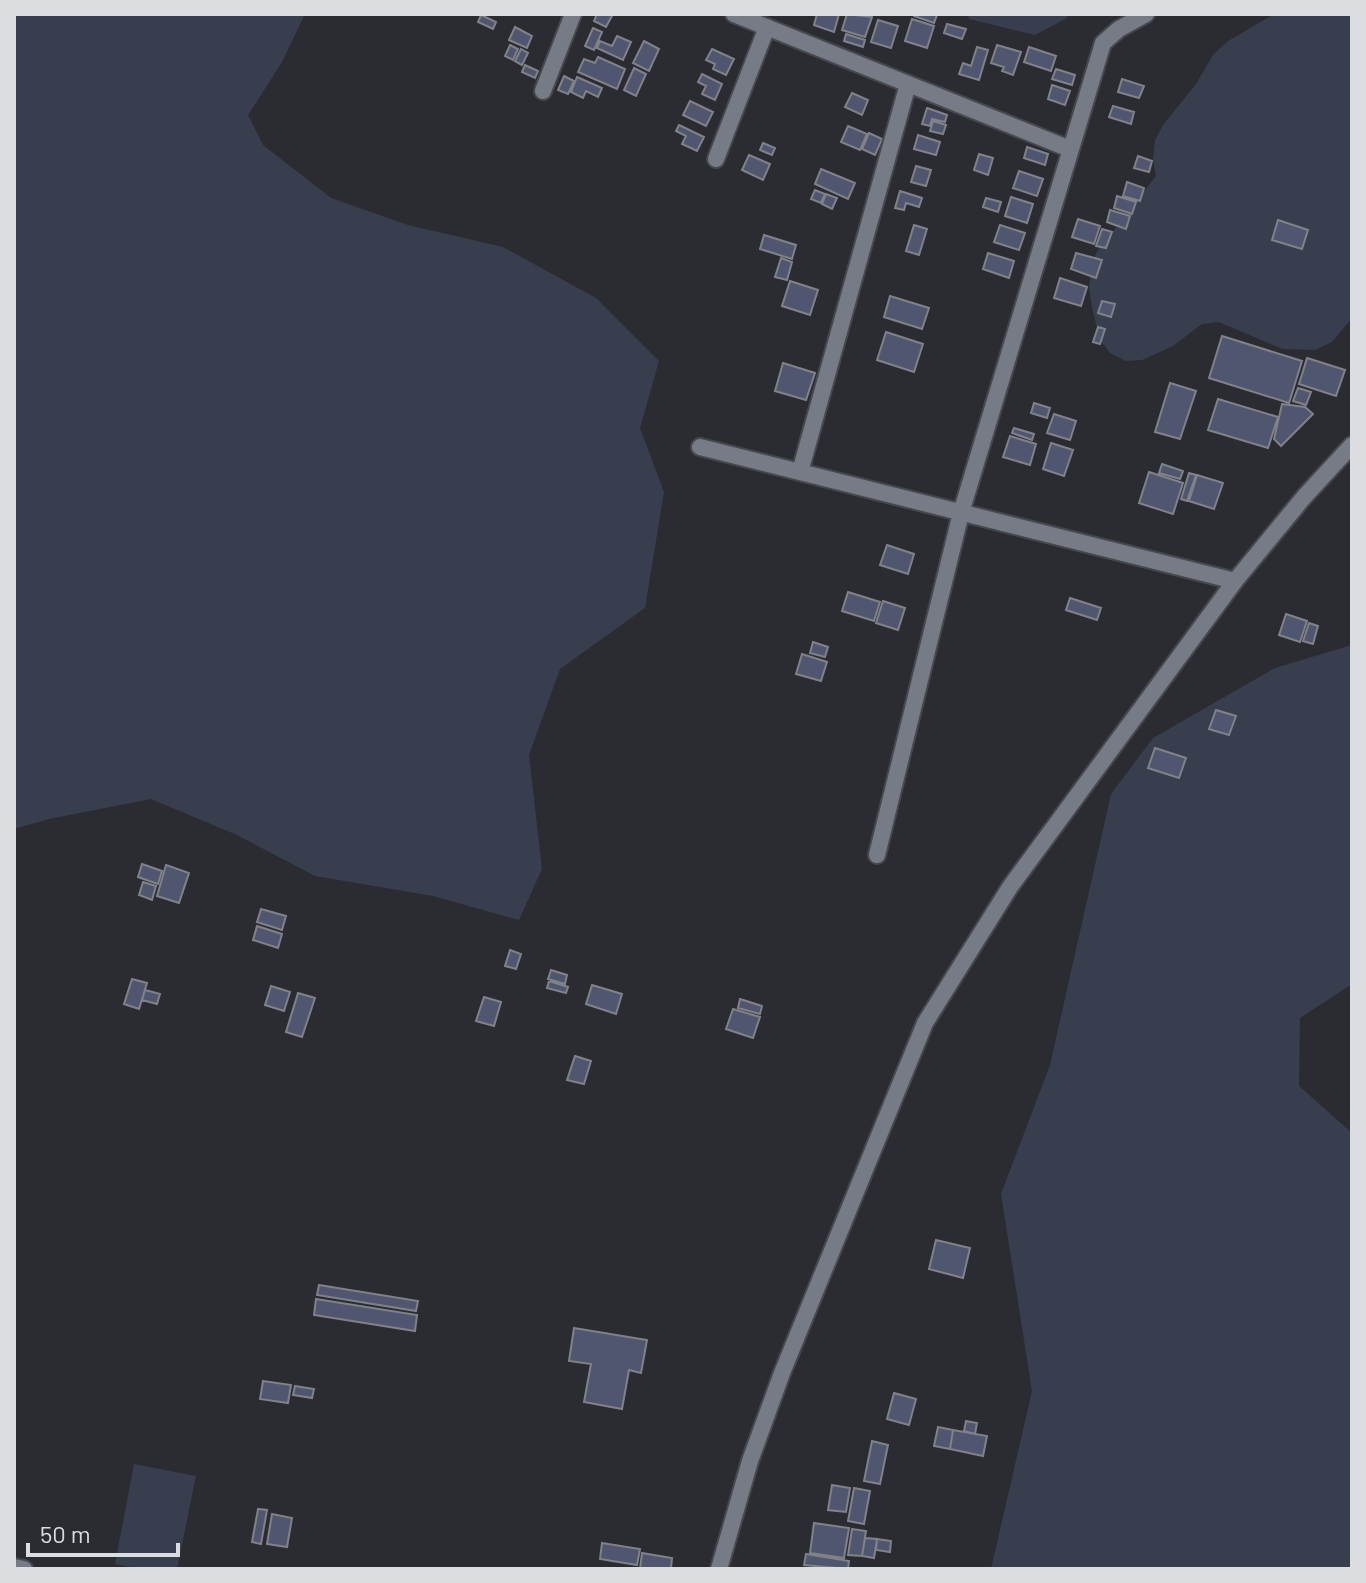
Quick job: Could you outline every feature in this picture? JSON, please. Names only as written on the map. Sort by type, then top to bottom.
[{"type":"street","points":[[543,91],[573,14]]},
{"type":"street","points":[[734,14],[1070,149]]},
{"type":"street","points":[[877,855],[961,513],[1103,43],[1119,29],[1146,14]]},
{"type":"street","points":[[716,159],[767,27]]},
{"type":"street","points":[[800,472],[908,84]]},
{"type":"street","points":[[719,1569],[750,1461],[782,1373],[925,1023],[1010,887],[1235,581],[1304,497],[1352,445]]},
{"type":"street","points":[[700,447],[1235,581]]},
{"type":"street","points":[[14,1567],[24,1569]]},
{"type":"shaded area","points":[[14,14],[305,14],[282,62],[248,115],[263,145],[331,198],[408,225],[503,247],[596,298],[659,361],[640,428],[664,492],[645,608],[560,669],[529,755],[542,869],[519,920],[433,896],[315,876],[237,835],[151,799],[14,829]]},
{"type":"shaded area","points":[[968,14],[1068,14],[1067,18],[1035,35],[969,19]]},
{"type":"shaded area","points":[[1274,14],[1352,16],[1352,318],[1332,342],[1315,350],[1282,349],[1219,322],[1202,324],[1173,346],[1142,360],[1126,361],[1110,353],[1100,340],[1089,288],[1096,253],[1156,176],[1153,159],[1155,140],[1213,55],[1228,41]]},
{"type":"shaded area","points":[[1352,645],[1352,984],[1300,1018],[1299,1086],[1352,1133],[1352,1569],[991,1569],[1032,1391],[1001,1194],[1050,1065],[1111,794],[1153,738],[1275,668]]},
{"type":"shaded area","points":[[134,1464],[196,1476],[177,1569],[139,1569],[115,1564]]},
{"type":"building","points":[[597,14],[613,14],[606,27],[594,21]]},
{"type":"building","points":[[817,14],[839,14],[834,32],[814,25]]},
{"type":"building","points":[[847,14],[872,17],[865,37],[842,30]]},
{"type":"building","points":[[914,14],[932,14],[937,15],[934,23]]},
{"type":"building","points":[[481,15],[496,22],[493,29],[478,22]]},
{"type":"building","points":[[912,19],[934,26],[927,48],[905,41]]},
{"type":"building","points":[[878,20],[898,26],[891,48],[871,42]]},
{"type":"building","points":[[947,24],[966,29],[962,39],[944,33]]},
{"type":"building","points":[[515,27],[532,36],[527,48],[509,40]]},
{"type":"building","points":[[593,28],[602,32],[594,50],[585,46]]},
{"type":"building","points":[[846,34],[865,40],[863,47],[844,41]]},
{"type":"building","points":[[617,36],[631,42],[623,60],[597,48],[600,41],[612,46]]},
{"type":"building","points":[[644,41],[659,49],[649,71],[633,63]]},
{"type":"building","points":[[510,45],[518,49],[513,60],[505,56]]},
{"type":"building","points":[[997,45],[1021,52],[1013,75],[1002,71],[1004,67],[991,63]]},
{"type":"building","points":[[977,47],[988,50],[979,80],[959,74],[963,63],[971,66]]},
{"type":"building","points":[[1029,47],[1056,56],[1051,71],[1024,62]]},
{"type":"building","points":[[521,49],[528,53],[522,65],[515,61]]},
{"type":"building","points":[[712,49],[734,59],[726,75],[713,69],[715,64],[706,60]]},
{"type":"building","points":[[598,57],[625,69],[617,89],[578,72],[584,59],[595,63]]},
{"type":"building","points":[[525,65],[538,71],[535,78],[522,72]]},
{"type":"building","points":[[634,68],[646,74],[636,96],[624,90]]},
{"type":"building","points":[[1056,69],[1075,75],[1072,85],[1052,79]]},
{"type":"building","points":[[702,74],[722,84],[715,100],[702,94],[706,86],[698,82]]},
{"type":"building","points":[[564,76],[574,81],[568,94],[558,90]]},
{"type":"building","points":[[577,77],[602,88],[598,97],[586,91],[583,98],[571,92]]},
{"type":"building","points":[[1122,79],[1144,86],[1139,98],[1118,92]]},
{"type":"building","points":[[1052,85],[1070,91],[1065,105],[1048,99]]},
{"type":"building","points":[[852,93],[868,100],[862,115],[845,107]]},
{"type":"building","points":[[690,101],[713,112],[706,126],[683,115]]},
{"type":"building","points":[[1113,106],[1134,112],[1131,124],[1109,117]]},
{"type":"building","points":[[927,108],[947,115],[945,122],[932,119],[930,126],[922,124]]},
{"type":"building","points":[[933,121],[946,125],[943,134],[930,131]]},
{"type":"building","points":[[679,125],[704,137],[697,151],[682,144],[686,136],[676,131]]},
{"type":"building","points":[[848,126],[867,134],[860,150],[841,142]]},
{"type":"building","points":[[869,133],[882,139],[875,155],[862,149]]},
{"type":"building","points":[[918,135],[940,142],[936,155],[914,149]]},
{"type":"building","points":[[763,143],[775,148],[772,155],[760,150]]},
{"type":"building","points":[[1027,147],[1048,154],[1045,165],[1024,158]]},
{"type":"building","points":[[979,154],[993,158],[988,175],[974,170]]},
{"type":"building","points":[[749,155],[770,164],[763,180],[742,170]]},
{"type":"building","points":[[1138,156],[1152,161],[1149,172],[1134,168]]},
{"type":"building","points":[[916,166],[931,170],[926,186],[911,182]]},
{"type":"building","points":[[821,169],[855,183],[848,199],[815,184]]},
{"type":"building","points":[[1019,171],[1043,179],[1037,196],[1013,188]]},
{"type":"building","points":[[1127,182],[1144,188],[1140,201],[1123,196]]},
{"type":"building","points":[[815,190],[825,194],[821,203],[811,199]]},
{"type":"building","points":[[900,191],[922,198],[919,207],[906,203],[904,210],[895,208]]},
{"type":"building","points":[[826,194],[837,198],[832,209],[822,204]]},
{"type":"building","points":[[1117,196],[1136,202],[1132,214],[1114,208]]},
{"type":"building","points":[[1011,197],[1033,204],[1027,223],[1005,216]]},
{"type":"building","points":[[986,198],[1001,202],[998,212],[983,207]]},
{"type":"building","points":[[1110,210],[1130,216],[1126,229],[1107,222]]},
{"type":"building","points":[[1078,219],[1100,226],[1094,244],[1072,237]]},
{"type":"building","points":[[1278,220],[1308,230],[1302,249],[1272,240]]},
{"type":"building","points":[[914,225],[927,229],[919,255],[906,251]]},
{"type":"building","points":[[1000,225],[1025,233],[1019,250],[994,242]]},
{"type":"building","points":[[1102,229],[1112,232],[1106,248],[1096,246]]},
{"type":"building","points":[[764,235],[796,245],[792,259],[760,249]]},
{"type":"building","points":[[988,253],[1014,261],[1009,278],[983,269]]},
{"type":"building","points":[[1076,253],[1102,260],[1096,278],[1071,269]]},
{"type":"building","points":[[781,258],[792,262],[787,280],[775,277]]},
{"type":"building","points":[[1060,278],[1087,287],[1081,306],[1054,298]]},
{"type":"building","points":[[790,281],[818,290],[810,315],[782,306]]},
{"type":"building","points":[[890,296],[929,308],[922,329],[884,317]]},
{"type":"building","points":[[1102,301],[1115,304],[1111,317],[1098,313]]},
{"type":"building","points":[[1098,327],[1105,329],[1100,344],[1093,342]]},
{"type":"building","points":[[886,332],[923,344],[914,372],[877,360]]},
{"type":"building","points":[[1222,336],[1302,361],[1289,403],[1209,378]]},
{"type":"building","points":[[1307,358],[1345,370],[1336,396],[1299,384]]},
{"type":"building","points":[[783,363],[815,373],[806,400],[775,391]]},
{"type":"building","points":[[1170,383],[1196,391],[1180,439],[1155,432]]},
{"type":"building","points":[[1298,388],[1311,392],[1306,405],[1293,401]]},
{"type":"building","points":[[1218,399],[1278,417],[1268,448],[1208,430]]},
{"type":"building","points":[[1034,403],[1050,408],[1047,418],[1031,413]]},
{"type":"building","points":[[1282,404],[1305,407],[1313,414],[1281,446],[1274,439]]},
{"type":"building","points":[[1054,414],[1076,421],[1070,440],[1047,433]]},
{"type":"building","points":[[1014,428],[1034,434],[1032,440],[1012,433]]},
{"type":"building","points":[[1010,436],[1036,444],[1030,465],[1003,457]]},
{"type":"building","points":[[1051,443],[1073,450],[1064,476],[1043,469]]},
{"type":"building","points":[[1162,464],[1183,471],[1180,479],[1159,473]]},
{"type":"building","points":[[1149,472],[1183,483],[1173,514],[1139,503]]},
{"type":"building","points":[[1189,473],[1196,475],[1187,501],[1181,499]]},
{"type":"building","points":[[1197,475],[1223,483],[1214,509],[1189,501]]},
{"type":"building","points":[[887,545],[914,554],[908,574],[880,565]]},
{"type":"building","points":[[848,592],[880,602],[874,621],[842,611]]},
{"type":"building","points":[[1070,598],[1101,608],[1097,620],[1066,610]]},
{"type":"building","points":[[883,601],[905,608],[898,630],[876,623]]},
{"type":"building","points":[[1286,614],[1307,621],[1300,642],[1279,635]]},
{"type":"building","points":[[1309,623],[1318,626],[1313,644],[1303,641]]},
{"type":"building","points":[[813,642],[828,647],[825,657],[810,653]]},
{"type":"building","points":[[802,654],[827,662],[821,681],[796,674]]},
{"type":"building","points":[[1216,710],[1236,716],[1229,735],[1209,729]]},
{"type":"building","points":[[1155,748],[1186,758],[1179,778],[1148,768]]},
{"type":"building","points":[[142,864],[162,871],[158,884],[138,877]]},
{"type":"building","points":[[166,865],[189,873],[179,903],[157,896]]},
{"type":"building","points":[[143,882],[156,886],[152,900],[139,895]]},
{"type":"building","points":[[261,909],[286,916],[282,930],[257,922]]},
{"type":"building","points":[[257,926],[282,934],[278,948],[253,940]]},
{"type":"building","points":[[510,950],[521,954],[516,969],[505,966]]},
{"type":"building","points":[[551,970],[567,975],[565,984],[548,979]]},
{"type":"building","points":[[132,979],[147,983],[139,1009],[124,1004]]},
{"type":"building","points":[[549,981],[568,987],[566,993],[547,988]]},
{"type":"building","points":[[592,985],[622,994],[616,1014],[586,1004]]},
{"type":"building","points":[[271,986],[290,992],[284,1011],[265,1005]]},
{"type":"building","points":[[145,990],[160,994],[157,1004],[142,1000]]},
{"type":"building","points":[[298,993],[315,998],[302,1037],[286,1032]]},
{"type":"building","points":[[484,997],[501,1002],[494,1026],[476,1021]]},
{"type":"building","points":[[740,999],[762,1006],[760,1014],[738,1008]]},
{"type":"building","points":[[733,1009],[760,1017],[753,1038],[726,1029]]},
{"type":"building","points":[[575,1056],[591,1061],[584,1084],[567,1080]]},
{"type":"building","points":[[936,1240],[970,1248],[963,1278],[929,1269]]},
{"type":"building","points":[[319,1285],[418,1301],[416,1311],[317,1295]]},
{"type":"building","points":[[316,1299],[417,1315],[415,1331],[314,1315]]},
{"type":"building","points":[[574,1328],[647,1340],[641,1373],[629,1370],[622,1409],[584,1402],[591,1364],[569,1361]]},
{"type":"building","points":[[263,1381],[291,1385],[288,1403],[260,1399]]},
{"type":"building","points":[[295,1386],[314,1389],[312,1398],[293,1395]]},
{"type":"building","points":[[894,1393],[916,1399],[909,1425],[887,1419]]},
{"type":"building","points":[[966,1421],[977,1423],[975,1434],[964,1431]]},
{"type":"building","points":[[938,1427],[953,1430],[950,1449],[934,1446]]},
{"type":"building","points":[[953,1430],[987,1436],[983,1456],[950,1449]]},
{"type":"building","points":[[872,1441],[888,1445],[880,1484],[864,1481]]},
{"type":"building","points":[[832,1485],[850,1488],[846,1512],[828,1510]]},
{"type":"building","points":[[854,1488],[870,1491],[864,1524],[848,1521]]},
{"type":"building","points":[[258,1509],[267,1510],[261,1544],[252,1542]]},
{"type":"building","points":[[272,1514],[292,1518],[287,1547],[267,1544]]},
{"type":"building","points":[[814,1523],[849,1528],[844,1558],[810,1553]]},
{"type":"building","points":[[852,1529],[866,1531],[862,1556],[848,1555]]},
{"type":"building","points":[[865,1538],[877,1539],[874,1558],[862,1556]]},
{"type":"building","points":[[877,1539],[891,1541],[890,1552],[876,1550]]},
{"type":"building","points":[[602,1543],[640,1549],[637,1565],[600,1559]]},
{"type":"building","points":[[642,1553],[672,1558],[671,1569],[640,1569]]},
{"type":"building","points":[[806,1554],[849,1561],[848,1569],[804,1565]]}]
